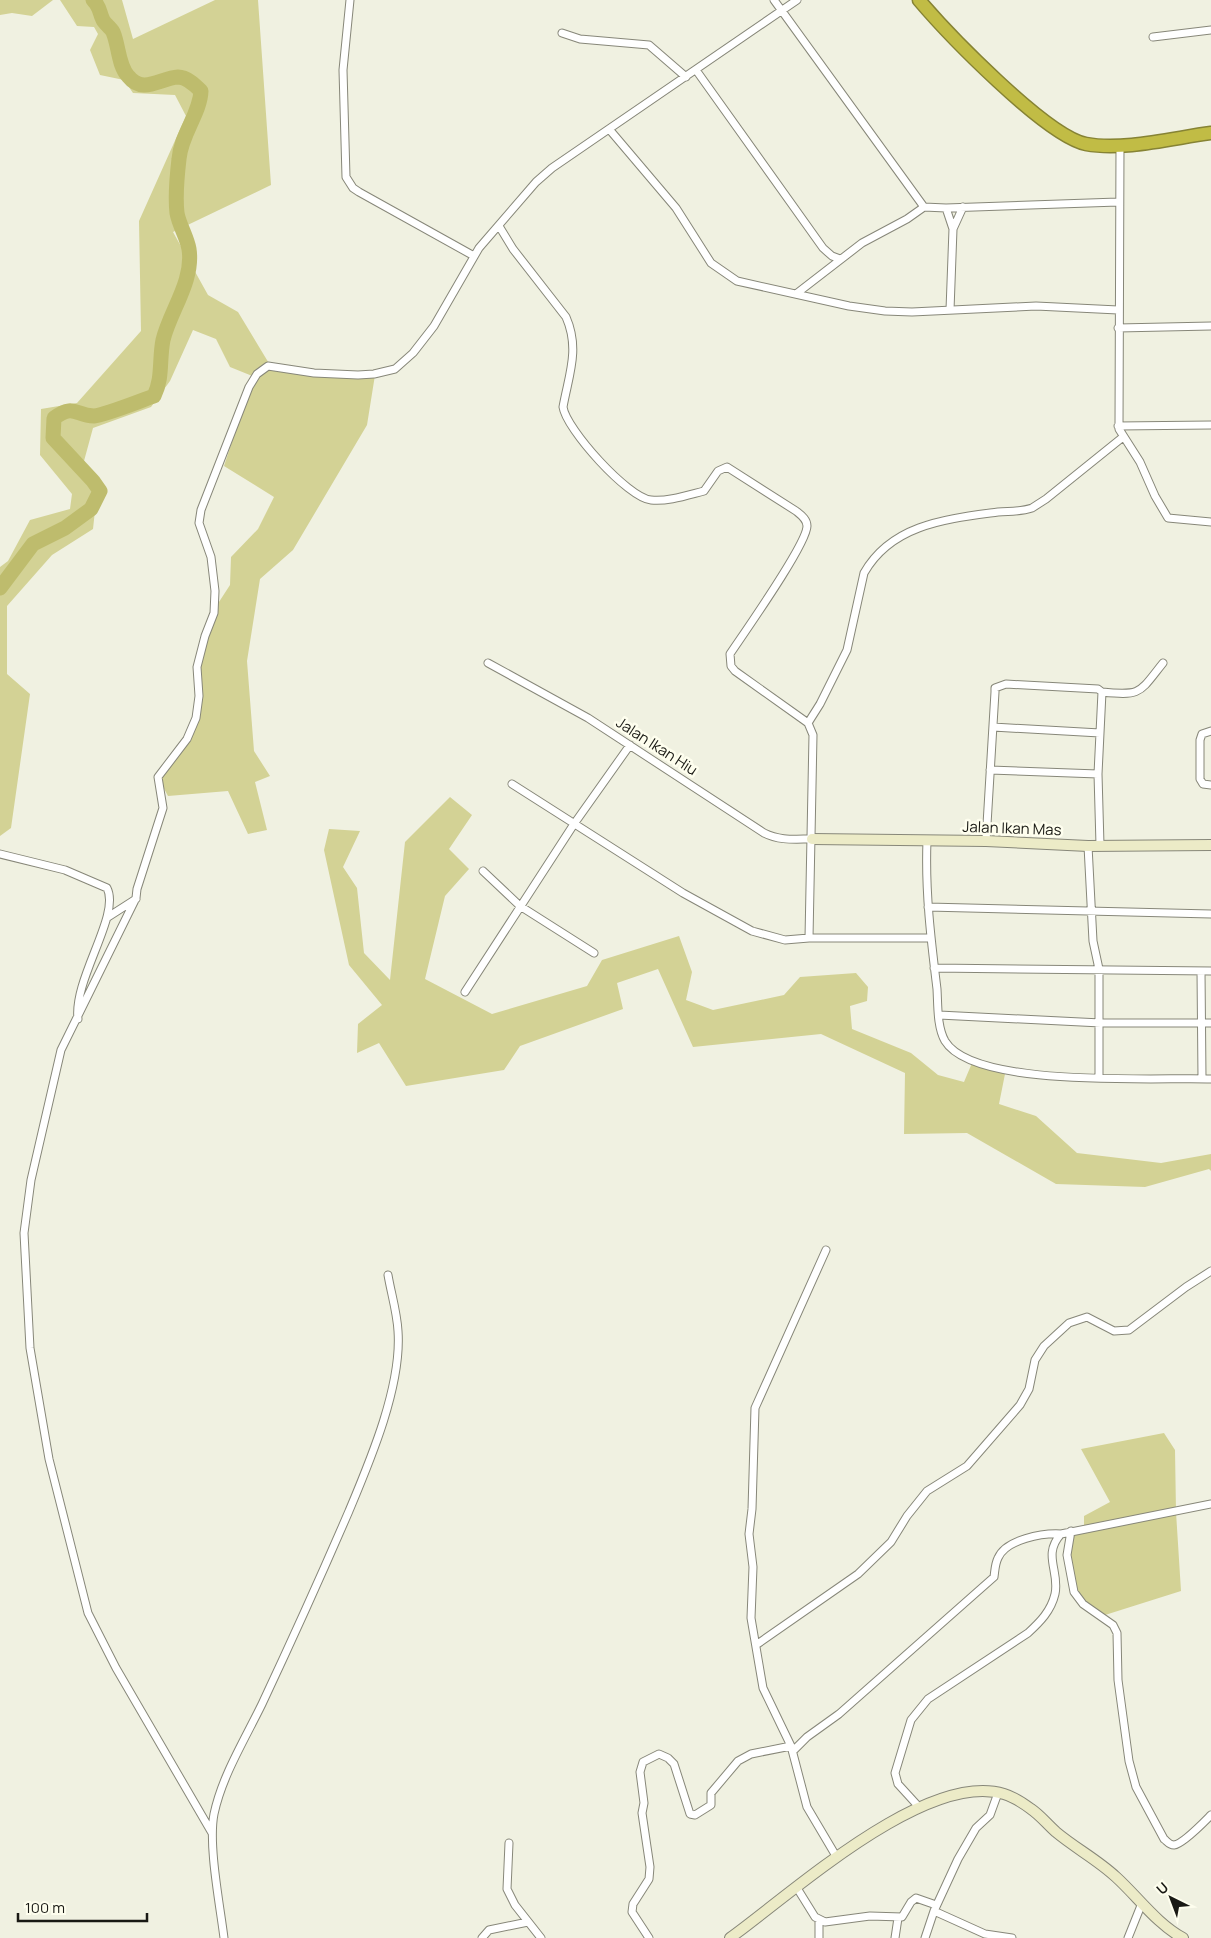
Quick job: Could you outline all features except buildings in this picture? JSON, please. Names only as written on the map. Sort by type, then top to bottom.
[{"type":"highway","points":[[919,0],[1023,103],[1061,134],[1082,143],[1120,145],[1211,134]]},
{"type":"street","points":[[350,0],[343,70],[346,177],[353,188],[359,192],[474,256]]},
{"type":"street","points":[[774,0],[924,207]]},
{"type":"street","points":[[212,1833],[116,1668],[88,1613],[49,1459],[30,1348],[24,1233],[32,1180],[61,1050],[78,1019],[136,898],[137,889],[163,808],[158,777],[187,739],[196,718],[199,696],[197,667],[204,636],[214,613],[215,591],[211,557],[199,523],[201,510],[249,387],[257,374],[268,366],[314,373],[358,375],[374,374],[395,369],[425,339],[474,256],[536,182],[552,168],[797,0]]},
{"type":"street","points":[[1153,36],[1211,30]]},
{"type":"street","points":[[562,33],[580,39],[649,45],[686,77]]},
{"type":"street","points":[[696,70],[823,248],[840,260]]},
{"type":"street","points":[[609,130],[676,208],[703,252],[720,271],[737,281],[849,306],[885,311],[1036,306],[1118,310]]},
{"type":"street","points":[[1120,145],[1118,202],[1120,261],[1118,426],[1140,462],[1168,518],[1211,522]]},
{"type":"street","points":[[796,294],[862,243],[907,219],[924,207],[946,208],[1118,202]]},
{"type":"street","points":[[953,229],[964,207]]},
{"type":"street","points":[[946,208],[953,229],[950,310]]},
{"type":"street","points":[[499,226],[513,249],[566,317],[570,328],[574,347],[563,407],[566,416],[585,444],[632,491],[650,500],[662,500],[704,491],[718,471],[727,467],[804,517],[807,526],[805,535],[730,654],[730,661],[735,671],[808,724],[814,739],[808,938]]},
{"type":"street","points":[[1118,328],[1211,326]]},
{"type":"street","points":[[1118,426],[1211,425]]},
{"type":"street","points":[[808,724],[847,650],[864,573],[869,563],[885,548],[900,537],[930,522],[1001,512],[1022,511],[1032,508],[1046,499],[1123,437]]},
{"type":"street","name":"Jalan Ikan Hiu","points":[[488,663],[555,698],[630,744],[773,838],[812,839]]},
{"type":"street","points":[[986,841],[996,688],[1000,685],[1098,689],[1102,692],[1133,694],[1142,688],[1163,663]]},
{"type":"street","points":[[1100,845],[1098,774],[1102,692]]},
{"type":"street","points":[[993,727],[1100,733]]},
{"type":"street","points":[[1211,731],[1202,734],[1200,740],[1200,779],[1203,784],[1211,786]]},
{"type":"street","points":[[465,992],[574,824],[630,744]]},
{"type":"street","points":[[990,770],[1098,774]]},
{"type":"street","points":[[512,784],[683,893],[752,931],[785,940],[808,938],[930,938]]},
{"type":"street","name":"Jalan Ikan Mas","points":[[812,839],[986,841],[1088,846],[1211,844]]},
{"type":"street","points":[[927,841],[926,875],[930,938],[941,1032],[951,1048],[980,1064],[1022,1073],[1099,1078],[1211,1079]]},
{"type":"street","points":[[1088,846],[1094,951],[1099,969],[1099,1078]]},
{"type":"street","points":[[0,854],[65,870],[108,888],[111,904],[108,917],[86,971],[76,1006],[78,1019]]},
{"type":"street","points":[[483,871],[520,906],[594,953]]},
{"type":"street","points":[[108,917],[136,898]]},
{"type":"street","points":[[928,907],[1211,914]]},
{"type":"street","points":[[934,968],[1211,971]]},
{"type":"street","points":[[1201,971],[1202,1078]]},
{"type":"street","points":[[939,1015],[1100,1023],[1211,1023]]},
{"type":"street","points":[[826,1250],[755,1408],[752,1509],[749,1534],[753,1566],[751,1618],[763,1688],[792,1748],[807,1807],[836,1856]]},
{"type":"street","points":[[756,1645],[858,1574],[891,1542],[907,1516],[927,1491],[955,1474],[976,1457],[1026,1396],[1038,1353],[1056,1333],[1069,1323],[1086,1317],[1114,1331],[1129,1330],[1186,1287],[1211,1271]]},
{"type":"street","points":[[224,1938],[212,1833],[217,1802],[308,1606],[366,1469],[384,1417],[394,1372],[398,1332],[388,1275]]},
{"type":"street","points":[[649,1938],[632,1912],[634,1904],[649,1879],[650,1867],[642,1813],[644,1803],[639,1768],[643,1762],[659,1754],[668,1758],[676,1770],[690,1814],[694,1815],[708,1809],[711,1805],[711,1793],[738,1761],[751,1754],[792,1748],[839,1714],[994,1577],[998,1555],[1006,1549],[1041,1534],[1061,1534],[1211,1504]]},
{"type":"street","points":[[1071,1531],[1068,1555],[1074,1592],[1083,1604],[1113,1625],[1117,1632],[1118,1680],[1128,1761],[1136,1787],[1164,1839],[1170,1844],[1175,1845],[1182,1842],[1211,1815]]},
{"type":"street","points":[[919,1807],[898,1784],[895,1773],[911,1720],[928,1700],[1028,1633],[1041,1620],[1055,1596],[1052,1548],[1061,1534]]},
{"type":"street","points":[[730,1938],[836,1856],[919,1807],[973,1792],[998,1793],[1016,1799],[1032,1809],[1056,1832],[1109,1870],[1142,1903],[1183,1938]]},
{"type":"street","points":[[926,1938],[935,1908],[976,1828],[990,1815],[998,1793]]},
{"type":"street","points":[[509,1843],[507,1889],[515,1905],[541,1938]]},
{"type":"street","points":[[797,1888],[812,1912],[819,1920],[825,1922],[870,1916],[898,1918],[904,1916],[911,1902],[916,1898],[985,1934],[1012,1938]]},
{"type":"street","points":[[1128,1938],[1142,1903]]},
{"type":"street","points":[[895,1938],[898,1918]]},
{"type":"street","points":[[819,1920],[819,1938]]},
{"type":"street","points":[[482,1938],[489,1930],[528,1922]]},
{"type":"shaded area","points":[[0,0],[53,0],[32,16],[12,13],[0,15]]},
{"type":"shaded area","points":[[60,0],[122,0],[133,39],[215,0],[258,0],[271,185],[173,232],[208,295],[238,312],[273,370],[320,376],[375,375],[367,425],[293,550],[260,579],[247,661],[254,751],[270,776],[255,782],[267,830],[248,834],[228,791],[168,796],[161,783],[161,774],[196,720],[199,666],[217,605],[230,585],[231,557],[258,529],[274,497],[224,466],[244,405],[257,378],[230,367],[216,339],[193,330],[170,381],[151,407],[93,428],[84,461],[98,483],[93,529],[52,555],[7,606],[7,674],[30,694],[11,828],[0,836],[0,567],[8,561],[30,520],[70,509],[72,494],[40,455],[41,409],[77,403],[141,331],[139,221],[186,116],[175,95],[133,93],[124,80],[100,75],[90,50],[98,34],[94,27],[77,26]]},
{"type":"shaded area","points":[[450,797],[472,815],[449,849],[469,869],[445,896],[425,979],[492,1014],[587,986],[602,960],[679,936],[692,972],[686,1000],[713,1010],[784,995],[800,977],[856,973],[868,987],[867,1001],[850,1006],[852,1029],[911,1053],[938,1075],[964,1082],[972,1063],[1005,1074],[999,1104],[1036,1116],[1077,1153],[1161,1163],[1211,1154],[1211,1171],[1209,1169],[1145,1187],[1056,1184],[967,1133],[904,1134],[905,1073],[821,1034],[693,1047],[658,969],[617,983],[623,1009],[520,1046],[504,1070],[406,1086],[379,1043],[357,1053],[358,1024],[382,1005],[349,965],[324,850],[329,829],[360,831],[343,867],[357,888],[364,953],[390,980],[405,842]]},
{"type":"shaded area","points":[[1164,1433],[1175,1450],[1176,1512],[1181,1591],[1105,1615],[1083,1604],[1078,1597],[1072,1579],[1070,1558],[1073,1531],[1084,1529],[1084,1516],[1110,1502],[1081,1449]]},
{"type":"waterway","points":[[0,588],[33,544],[65,528],[91,509],[100,491],[53,438],[54,418],[66,411],[75,411],[94,416],[99,415],[154,396],[160,376],[163,340],[185,284],[190,261],[187,240],[177,213],[177,179],[180,150],[200,100],[201,91],[191,82],[181,77],[146,85],[134,82],[125,72],[120,61],[113,32],[104,22],[93,0]]}]
